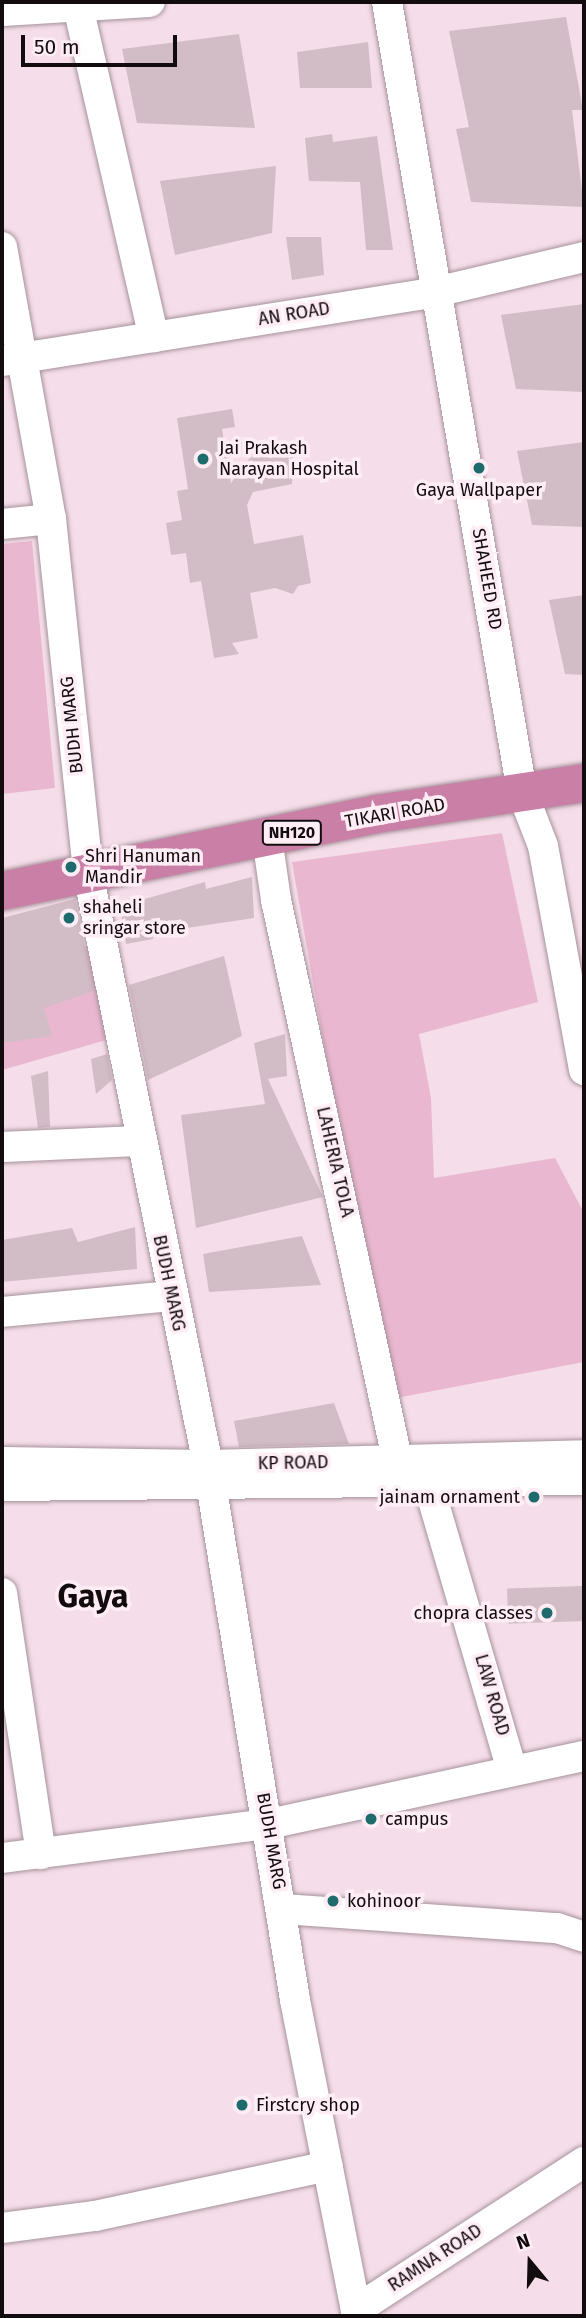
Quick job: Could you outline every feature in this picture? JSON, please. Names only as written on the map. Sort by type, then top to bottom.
[{"type":"highway","name":"TIKARI ROAD","points":[[2,891],[267,838],[584,783]]},
{"type":"street","points":[[2,11],[150,2]]},
{"type":"street","name":"SHAHEED RD","points":[[387,2],[522,792],[543,846],[584,1070]]},
{"type":"street","points":[[77,5],[154,337]]},
{"type":"street","name":"BUDH MARG","points":[[2,247],[14,359],[51,519],[88,873],[209,1477],[328,2166],[357,2313]]},
{"type":"street","name":"AN ROAD","points":[[14,359],[436,292],[584,257]]},
{"type":"street","points":[[2,524],[51,519]]},
{"type":"street","name":"LAHERIA TOLA","points":[[267,838],[276,900],[413,1473]]},
{"type":"street","points":[[2,1147],[140,1142]]},
{"type":"street","points":[[2,1312],[172,1296]]},
{"type":"street","name":"KP ROAD","points":[[413,1473],[584,1455]]},
{"type":"street","name":"KP ROAD","points":[[2,1462],[209,1477]]},
{"type":"street","name":"KP ROAD","points":[[2,1486],[209,1477],[413,1473],[584,1480]]},
{"type":"street","name":"LAW ROAD","points":[[413,1473],[512,1770]]},
{"type":"street","points":[[2,1593],[41,1854]]},
{"type":"street","points":[[2,1858],[269,1824],[584,1756]]},
{"type":"street","points":[[283,1909],[558,1928],[584,1937]]},
{"type":"street","name":"RAMNA ROAD","points":[[357,2313],[584,2162]]},
{"type":"street","points":[[2,2228],[95,2216],[328,2166]]},
{"type":"shaded area","points":[[32,541],[55,788],[2,794],[2,544]]},
{"type":"shaded area","points":[[502,833],[538,1002],[419,1034],[431,1098],[434,1178],[555,1158],[584,1213],[584,1362],[386,1400],[292,862]]},
{"type":"shaded area","points":[[93,945],[110,1039],[2,1070],[2,966]]},
{"type":"building","points":[[566,17],[583,110],[572,110],[584,207],[471,202],[456,129],[469,127],[449,31]]},
{"type":"building","points":[[239,34],[255,128],[137,123],[122,49]]},
{"type":"building","points":[[368,42],[372,88],[300,88],[297,52]]},
{"type":"building","points":[[332,134],[333,142],[377,136],[393,250],[366,250],[360,182],[309,181],[305,138]]},
{"type":"building","points":[[276,166],[272,233],[175,255],[160,181]]},
{"type":"building","points":[[286,237],[321,237],[324,275],[292,280]]},
{"type":"building","points":[[584,304],[584,392],[516,389],[501,315]]},
{"type":"building","points":[[232,409],[235,427],[222,429],[231,483],[256,450],[272,447],[293,453],[292,484],[253,492],[247,505],[254,544],[303,535],[311,583],[298,586],[293,594],[275,588],[250,593],[258,638],[232,643],[239,654],[214,658],[201,581],[190,583],[186,553],[171,555],[166,523],[182,520],[177,491],[188,489],[177,418]]},
{"type":"building","points":[[584,442],[584,527],[532,525],[517,451]]},
{"type":"building","points":[[584,595],[584,675],[565,674],[549,600]]},
{"type":"building","points":[[252,877],[254,918],[153,933],[153,939],[126,944],[120,906],[205,882],[206,889]]},
{"type":"building","points":[[75,899],[94,991],[44,1008],[52,1036],[2,1043],[2,918]]},
{"type":"building","points":[[224,956],[242,1036],[148,1080],[129,985]]},
{"type":"building","points":[[285,1034],[287,1076],[268,1079],[323,1197],[196,1228],[181,1115],[265,1104],[254,1043]]},
{"type":"building","points":[[107,1054],[112,1080],[96,1094],[91,1059]]},
{"type":"building","points":[[48,1071],[50,1127],[38,1128],[31,1076]]},
{"type":"building","points":[[135,1227],[137,1269],[2,1282],[2,1240],[72,1228],[78,1242]]},
{"type":"building","points":[[302,1236],[321,1285],[209,1292],[203,1254]]},
{"type":"building","points":[[334,1403],[349,1444],[239,1447],[234,1421]]},
{"type":"building","name":"chopra classes","points":[[583,1586],[584,1621],[508,1624],[507,1589]]},
{"type":"place","name":"Jai Prakash Narayan Hospital","points":[[203,459]]},
{"type":"place","name":"Gaya Wallpaper","points":[[479,468]]},
{"type":"place","name":"Shri Hanuman Mandir","points":[[71,867]]},
{"type":"place","name":"shaheli sringar store","points":[[69,918]]},
{"type":"place","name":"jainam ornament","points":[[534,1497]]},
{"type":"place","name":"chopra classes","points":[[547,1613]]},
{"type":"place","name":"campus","points":[[371,1819]]},
{"type":"place","name":"kohinoor","points":[[333,1901]]},
{"type":"place","name":"Firstcry shop","points":[[242,2105]]},
{"type":"district","name":"Gaya","points":[[93,1596]]}]
